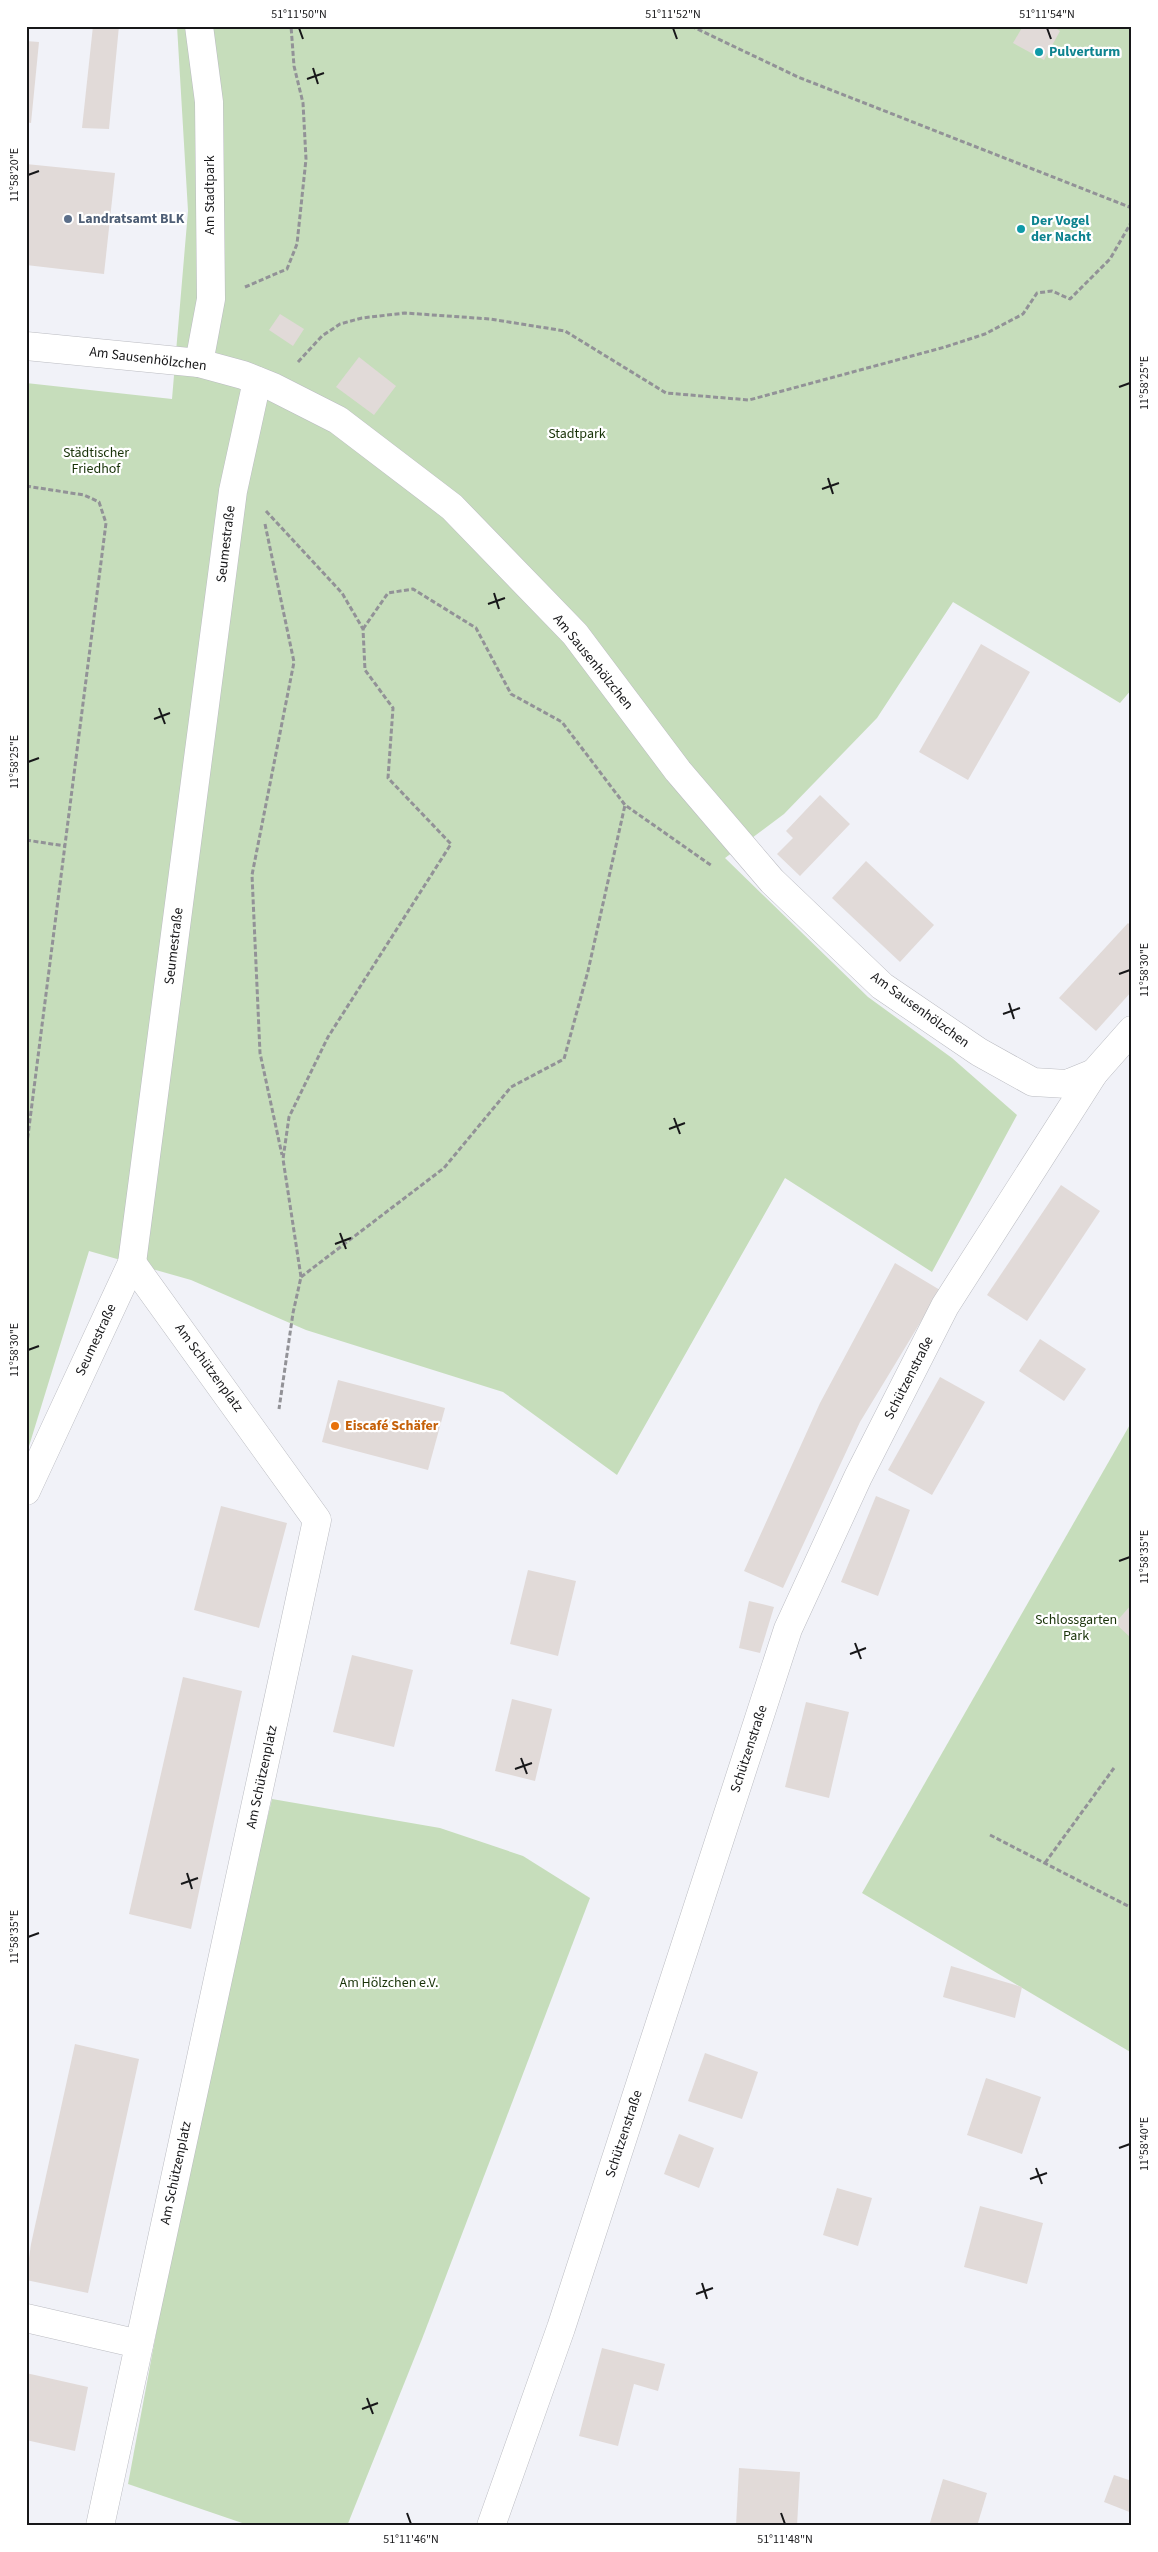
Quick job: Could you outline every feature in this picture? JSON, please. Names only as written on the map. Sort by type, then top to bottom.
[{"type":"street","name":"Am Stadtpark","points":[[199,26],[210,102],[210,299],[199,363]]},
{"type":"street","name":"Am Sausenhölzchen","points":[[26,346],[199,363],[268,386],[338,420],[452,507],[575,634],[678,771],[772,881],[882,986],[979,1052],[1033,1082],[1067,1084],[1094,1073]]},
{"type":"street","name":"Seumestraße","points":[[26,1491],[132,1263],[234,491],[268,386]]},
{"type":"street","name":"Schützenstraße","points":[[491,2526],[561,2328],[788,1629],[858,1477],[945,1306],[1094,1073],[1132,1030]]},
{"type":"street","name":"Am Schützenplatz","points":[[100,2526],[317,1520],[132,1263]]},
{"type":"street","points":[[26,2318],[139,2344]]},
{"type":"path","points":[[266,280],[286,270],[297,244],[306,159],[303,103],[294,66],[291,26]]},
{"type":"path","points":[[692,26],[798,77],[1132,208]]},
{"type":"path","points":[[268,386],[322,336],[340,324],[362,318],[405,313],[490,320],[565,331],[666,393],[748,400],[945,348],[985,334],[1023,314],[1037,292],[1052,291],[1070,299],[1110,260],[1132,221]]},
{"type":"path","points":[[26,486],[84,495],[99,502],[106,523],[26,1151]]},
{"type":"path","points":[[272,1455],[292,1313],[302,1276],[283,1158],[260,1054],[252,875],[294,662],[261,505],[342,593],[363,630],[365,670],[393,708],[388,778],[451,844],[328,1037],[289,1117],[283,1158]]},
{"type":"path","points":[[363,630],[388,593],[413,589],[476,628],[511,694],[562,722],[625,805],[714,867]]},
{"type":"path","points":[[302,1276],[444,1168],[511,1087],[564,1059],[588,971],[625,805]]},
{"type":"path","points":[[26,840],[65,846]]},
{"type":"path","points":[[1045,1863],[1114,1768]]},
{"type":"path","points":[[990,1835],[1132,1908]]},
{"type":"green space","name":"Stadtpark","points":[[177,26],[1132,26],[1132,689],[1120,703],[953,602],[877,718],[784,814],[725,858],[868,997],[952,1058],[1017,1115],[932,1272],[785,1178],[617,1475],[503,1392],[306,1330],[191,1280],[89,1251],[26,1456],[26,383],[172,399],[188,211]]},
{"type":"green space","name":"Schlossgarten Park","points":[[1132,1421],[1132,2053],[862,1893]]},
{"type":"green space","name":"Am Hölzchen e.V.","points":[[272,1799],[440,1828],[523,1856],[590,1898],[422,2339],[347,2526],[251,2526],[128,2484],[204,2077]]},
{"type":"building","points":[[93,26],[119,26],[109,129],[82,128]]},
{"type":"building","name":"Pulverturm","points":[[1023,26],[1052,26],[1060,31],[1044,60],[1013,43]]},
{"type":"building","points":[[26,41],[39,42],[31,123],[26,122]]},
{"type":"building","name":"Landratsamt BLK","points":[[26,164],[115,173],[104,274],[26,265]]},
{"type":"building","points":[[280,314],[304,329],[293,346],[269,330]]},
{"type":"building","points":[[359,357],[396,386],[374,415],[336,387]]},
{"type":"building","points":[[981,644],[1030,672],[968,780],[919,752]]},
{"type":"building","points":[[820,795],[850,824],[800,876],[777,854],[793,838],[786,831]]},
{"type":"building","points":[[866,861],[934,925],[900,962],[832,898]]},
{"type":"building","points":[[1128,923],[1132,927],[1132,991],[1096,1031],[1059,998]]},
{"type":"building","points":[[1061,1185],[1100,1211],[1027,1321],[987,1295]]},
{"type":"building","points":[[895,1263],[940,1290],[860,1422],[783,1588],[744,1571],[820,1403]]},
{"type":"building","points":[[1040,1339],[1086,1369],[1064,1401],[1019,1371]]},
{"type":"building","points":[[940,1377],[985,1402],[932,1495],[888,1470]]},
{"type":"building","points":[[338,1380],[445,1408],[428,1470],[322,1442]]},
{"type":"building","points":[[876,1496],[910,1510],[878,1596],[841,1582]]},
{"type":"building","points":[[221,1506],[287,1523],[259,1628],[194,1610]]},
{"type":"building","points":[[528,1570],[576,1581],[558,1656],[510,1644]]},
{"type":"building","points":[[749,1601],[774,1607],[760,1653],[739,1648]]},
{"type":"building","points":[[1132,1604],[1132,1639],[1115,1623]]},
{"type":"building","points":[[352,1655],[413,1670],[394,1747],[333,1732]]},
{"type":"building","points":[[183,1677],[242,1691],[191,1929],[129,1914]]},
{"type":"building","points":[[512,1699],[552,1709],[535,1781],[495,1771]]},
{"type":"building","points":[[806,1702],[849,1712],[829,1798],[785,1787]]},
{"type":"building","points":[[951,1966],[1022,1987],[1015,2018],[943,1997]]},
{"type":"building","points":[[75,2044],[139,2059],[88,2293],[26,2280],[31,2244]]},
{"type":"building","points":[[705,2053],[758,2072],[742,2119],[688,2101]]},
{"type":"building","points":[[986,2078],[1041,2097],[1022,2154],[967,2135]]},
{"type":"building","points":[[679,2134],[714,2148],[699,2188],[664,2174]]},
{"type":"building","points":[[837,2188],[872,2198],[858,2246],[823,2235]]},
{"type":"building","points":[[980,2206],[1043,2223],[1027,2284],[964,2267]]},
{"type":"building","points":[[602,2348],[665,2364],[658,2391],[634,2384],[618,2446],[579,2436]]},
{"type":"building","points":[[26,2373],[88,2387],[75,2451],[26,2440]]},
{"type":"building","points":[[739,2468],[800,2472],[797,2526],[736,2526]]},
{"type":"building","points":[[1114,2475],[1132,2481],[1132,2513],[1104,2502]]},
{"type":"building","points":[[943,2479],[987,2493],[977,2526],[929,2526]]},
{"type":"place","name":"Pulverturm","points":[[1039,52]]},
{"type":"place","name":"Landratsamt BLK","points":[[68,219]]},
{"type":"place","name":"Der Vogel der Nacht","points":[[1021,229]]},
{"type":"place","name":"Eiscafé Schäfer","points":[[335,1426]]},
{"type":"park label","name":"Städtischer Friedhof","points":[[96,462]]}]
